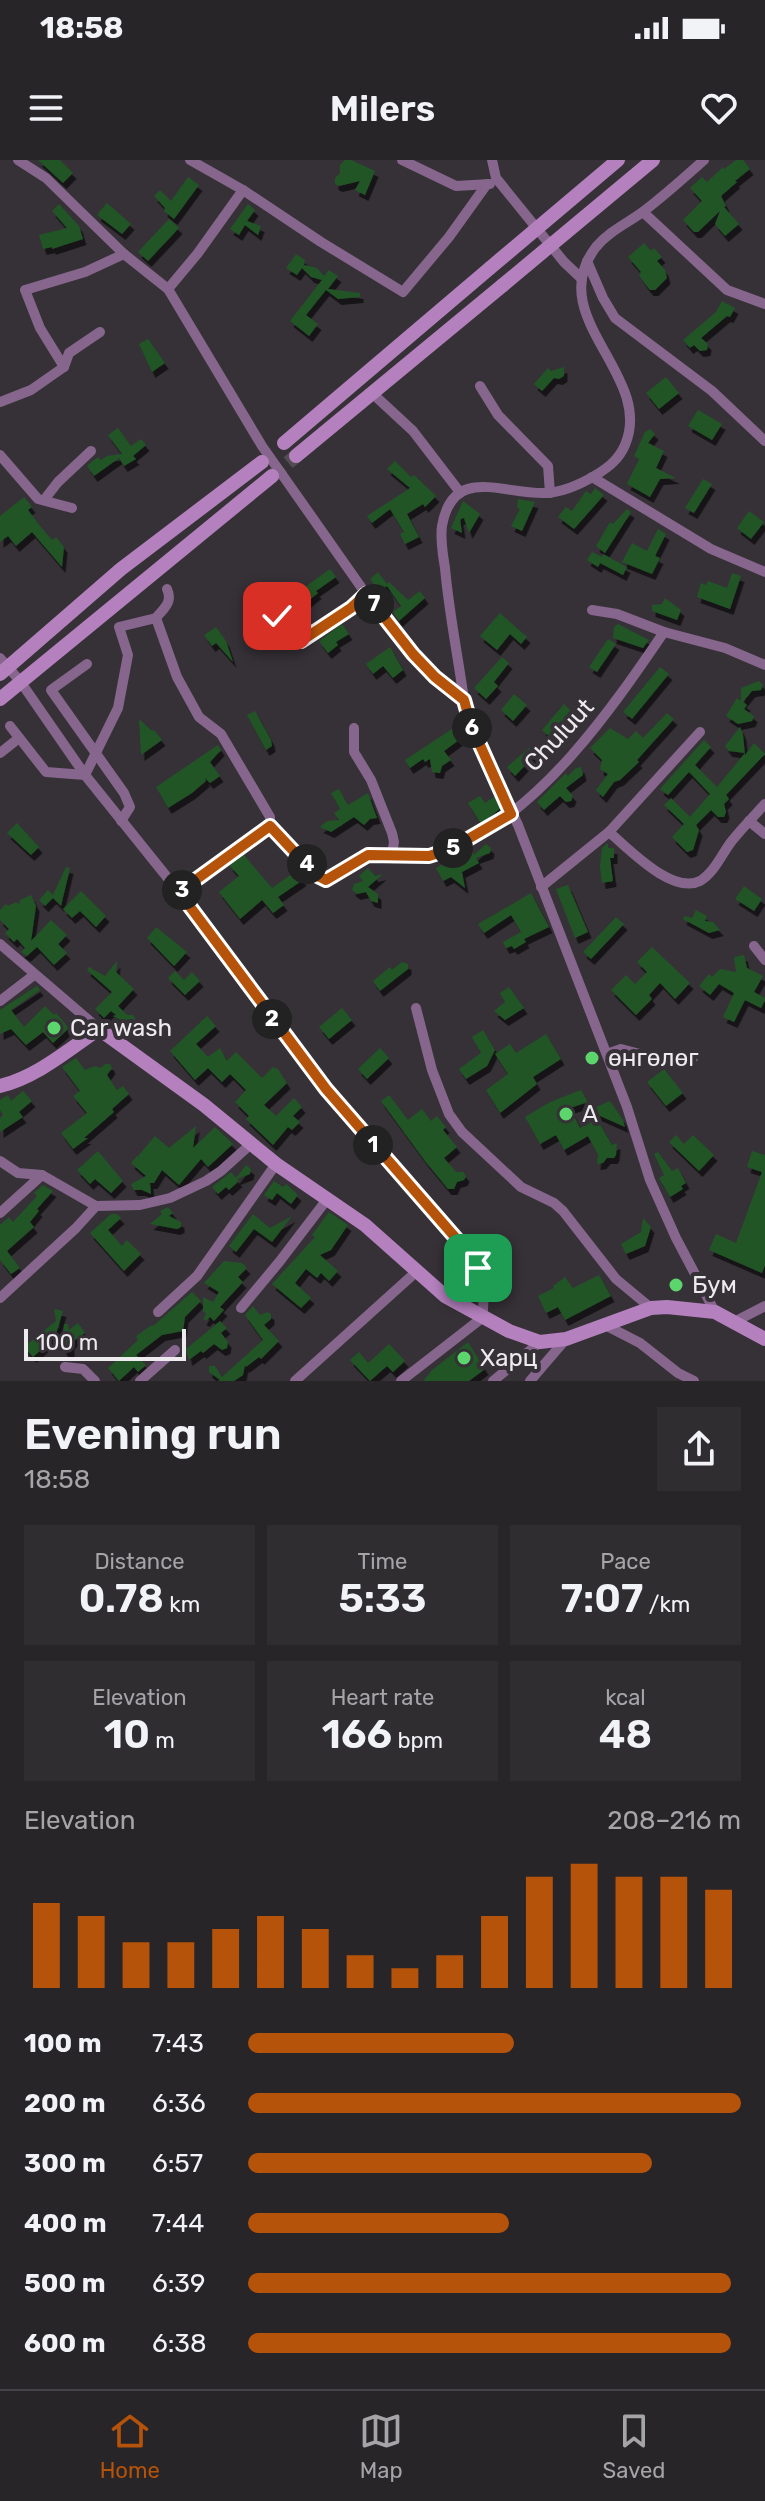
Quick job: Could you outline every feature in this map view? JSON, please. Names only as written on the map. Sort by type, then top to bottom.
[{"type":"main road","points":[[284,443],[618,160]]},
{"type":"main road","points":[[296,456],[653,160]]},
{"type":"main road","points":[[3,666],[121,569],[262,462]]},
{"type":"main road","points":[[0,699],[272,476]]},
{"type":"main road","points":[[0,1086],[35,1072],[99,1029],[276,1164],[328,1198],[388,1245],[445,1296],[482,1318],[540,1342],[566,1339],[651,1308],[715,1312],[765,1339]]},
{"type":"street","points":[[18,160],[46,178],[124,254],[168,289],[262,446],[366,594],[413,654],[464,700]]},
{"type":"street","points":[[190,160],[243,190],[403,292],[449,237],[487,184]]},
{"type":"street","points":[[402,160],[456,186],[500,183]]},
{"type":"street","points":[[492,160],[496,178],[564,262],[582,279]]},
{"type":"street","points":[[704,160],[643,212],[619,226],[597,245],[587,261],[582,279],[584,311],[622,384],[630,423],[620,455],[609,467],[592,477],[550,493],[473,486],[459,491],[446,513],[442,541],[464,700],[471,725],[511,814],[607,1054],[650,1180],[715,1312]]},
{"type":"street","points":[[168,289],[243,190]]},
{"type":"street","points":[[643,212],[727,290],[763,301]]},
{"type":"street","points":[[64,367],[40,328],[25,290],[85,272],[124,254]]},
{"type":"street","points":[[587,261],[615,318],[712,391],[765,441]]},
{"type":"street","points":[[0,402],[31,390],[64,367],[69,353],[100,332]]},
{"type":"street","points":[[480,386],[498,415],[548,466],[550,493]]},
{"type":"street","points":[[372,393],[413,431],[459,491]]},
{"type":"street","points":[[44,500],[91,451]]},
{"type":"street","points":[[0,455],[38,499],[72,508]]},
{"type":"street","points":[[592,477],[711,549],[765,572]]},
{"type":"street","points":[[85,775],[118,708],[128,655],[119,627],[156,618],[168,603],[170,596],[167,589]]},
{"type":"street","points":[[277,616],[295,641],[301,641],[351,608],[366,594]]},
{"type":"street","points":[[592,610],[617,614],[664,632],[725,648],[765,665]]},
{"type":"street","points":[[156,618],[177,677],[199,717],[221,734],[270,817],[270,826],[179,892]]},
{"type":"street","name":"Chuluut","points":[[270,826],[316,875],[326,880],[368,855],[429,856],[451,849],[511,814],[578,748],[615,703],[664,632]]},
{"type":"street","points":[[87,664],[51,690],[124,793],[130,807],[121,821]]},
{"type":"street","points":[[3,666],[20,681],[85,775],[179,892],[326,1089],[461,1244],[478,1268],[484,1283],[482,1318],[401,1381]]},
{"type":"street","points":[[10,726],[46,772],[85,775]]},
{"type":"street","points":[[354,728],[354,752],[371,780],[392,833],[392,854]]},
{"type":"street","points":[[541,887],[609,832],[700,732]]},
{"type":"street","points":[[0,753],[19,738]]},
{"type":"street","points":[[609,832],[648,867],[674,880],[686,883],[700,881],[765,804]]},
{"type":"street","points":[[749,821],[765,834]]},
{"type":"street","points":[[0,944],[99,1029]]},
{"type":"street","points":[[754,946],[765,960]]},
{"type":"street","points":[[0,1001],[34,975]]},
{"type":"street","points":[[416,1008],[440,1095],[462,1132],[521,1187],[554,1203],[563,1211],[616,1279],[651,1308]]},
{"type":"street","points":[[607,1054],[621,1049],[655,1058],[693,1058]]},
{"type":"street","points":[[0,1161],[18,1173],[42,1175],[96,1206],[140,1205],[170,1198],[221,1171],[252,1143]]},
{"type":"street","points":[[158,1312],[197,1276],[276,1164]]},
{"type":"street","points":[[0,1213],[42,1175]]},
{"type":"street","points":[[241,1308],[328,1198]]},
{"type":"street","points":[[0,1298],[96,1206]]},
{"type":"street","points":[[295,1381],[416,1272]]},
{"type":"street","points":[[734,1322],[765,1306]]},
{"type":"street","points":[[605,1325],[640,1343],[678,1373],[694,1381]]},
{"type":"street","points":[[530,1381],[566,1339]]},
{"type":"street","points":[[493,1381],[540,1342]]},
{"type":"street","points":[[140,1381],[175,1350]]},
{"type":"street","points":[[65,1367],[83,1369],[95,1381]]},
{"type":"building","points":[[38,160],[60,160],[73,173],[63,183]]},
{"type":"building","points":[[345,160],[375,171],[365,195],[355,190],[360,181],[339,186],[335,184],[340,165]]},
{"type":"building","points":[[736,160],[743,160],[750,169],[721,196],[724,207],[739,224],[725,236],[715,224],[720,211],[698,232],[694,232],[683,220],[702,201],[690,188],[702,177],[707,182]]},
{"type":"building","points":[[188,177],[199,185],[174,219],[154,196],[160,190],[171,201]]},
{"type":"building","points":[[107,203],[131,224],[122,234],[97,215]]},
{"type":"building","points":[[59,204],[79,226],[83,239],[43,249],[39,235],[67,228],[52,211]]},
{"type":"building","points":[[248,204],[255,210],[247,221],[261,226],[258,235],[245,225],[239,235],[230,229]]},
{"type":"building","points":[[169,219],[179,228],[148,261],[138,252]]},
{"type":"building","points":[[644,243],[662,257],[657,261],[667,278],[655,290],[650,290],[645,284],[639,275],[641,272],[628,257]]},
{"type":"building","points":[[296,254],[305,260],[304,265],[317,268],[324,276],[329,270],[338,276],[328,289],[360,293],[360,297],[338,299],[326,290],[306,315],[318,324],[309,336],[290,321],[322,280],[311,277],[302,268],[297,275],[286,268]]},
{"type":"building","points":[[722,301],[735,308],[730,317],[727,316],[701,338],[708,344],[707,350],[700,351],[694,345],[690,348],[683,340],[716,312]]},
{"type":"building","points":[[148,339],[165,363],[152,372],[139,344]]},
{"type":"building","points":[[564,367],[564,376],[554,378],[542,391],[534,384],[548,368],[551,371]]},
{"type":"building","points":[[666,377],[679,393],[659,409],[646,393]]},
{"type":"building","points":[[698,410],[722,424],[712,440],[688,426]]},
{"type":"building","points":[[118,428],[131,446],[141,439],[146,445],[133,456],[136,459],[124,466],[119,458],[94,476],[87,466],[90,463],[98,457],[101,460],[122,454],[108,435]]},
{"type":"building","points":[[650,429],[655,434],[648,443],[664,451],[656,468],[676,478],[660,479],[650,497],[627,484],[639,459],[634,456],[645,432]]},
{"type":"building","points":[[395,461],[436,496],[425,507],[423,504],[407,514],[419,537],[405,544],[400,534],[404,532],[390,509],[372,523],[367,516],[410,488],[387,469]]},
{"type":"building","points":[[703,479],[712,484],[694,513],[685,508]]},
{"type":"building","points":[[595,488],[604,495],[574,529],[558,517],[566,507],[572,511],[586,491],[591,494]]},
{"type":"building","points":[[24,497],[32,507],[28,510],[40,526],[52,540],[56,537],[64,547],[62,567],[32,532],[16,546],[8,536],[0,542],[0,516]]},
{"type":"building","points":[[518,499],[535,502],[522,531],[511,526],[520,509],[517,508]]},
{"type":"building","points":[[463,501],[480,514],[469,533],[464,518],[460,519],[462,533],[451,528]]},
{"type":"building","points":[[627,509],[631,512],[605,553],[596,546],[610,522],[613,524]]},
{"type":"building","points":[[749,511],[764,522],[751,539],[737,528]]},
{"type":"building","points":[[658,529],[666,534],[655,556],[660,558],[652,574],[622,562],[632,543],[647,551]]},
{"type":"building","points":[[592,552],[602,557],[603,554],[627,567],[623,575],[587,560]]},
{"type":"building","points":[[330,569],[336,577],[316,591],[318,593],[307,602],[304,599],[293,608],[287,600]]},
{"type":"building","points":[[378,572],[387,584],[389,582],[408,600],[420,591],[425,598],[399,621],[393,612],[401,606],[387,586],[380,592],[370,579]]},
{"type":"building","points":[[732,573],[741,576],[730,609],[697,597],[701,583],[706,585],[708,581],[727,588]]},
{"type":"building","points":[[665,598],[681,610],[677,620],[652,611],[652,605],[662,604]]},
{"type":"building","points":[[500,613],[527,637],[521,644],[510,634],[497,650],[480,636]]},
{"type":"building","points":[[342,624],[349,634],[336,642],[338,645],[328,653],[319,641]]},
{"type":"building","points":[[618,624],[649,640],[643,648],[613,638],[614,627]]},
{"type":"building","points":[[216,627],[226,641],[233,662],[216,643],[212,646],[204,635]]},
{"type":"building","points":[[608,639],[616,644],[597,672],[589,667]]},
{"type":"building","points":[[390,647],[403,670],[393,678],[383,666],[373,674],[366,664]]},
{"type":"building","points":[[502,657],[509,663],[494,682],[498,686],[486,699],[474,688]]},
{"type":"building","points":[[660,667],[669,674],[632,719],[623,712]]},
{"type":"building","points":[[759,681],[763,685],[761,690],[752,691],[743,702],[747,705],[744,709],[754,716],[752,721],[738,724],[726,716],[737,698],[741,701],[741,688]]},
{"type":"building","points":[[514,694],[527,705],[513,721],[501,710]]},
{"type":"building","points":[[564,704],[571,711],[550,737],[542,730]]},
{"type":"building","points":[[255,711],[271,740],[272,746],[266,750],[247,715]]},
{"type":"building","points":[[667,713],[674,719],[637,760],[639,762],[614,782],[603,797],[596,790],[608,774],[600,769],[602,760],[590,748],[610,728],[628,739],[636,731],[643,738]]},
{"type":"building","points":[[139,719],[162,740],[141,755]]},
{"type":"building","points":[[455,727],[463,737],[444,751],[451,760],[442,766],[440,773],[432,772],[430,759],[425,762],[423,759],[410,768],[405,760]]},
{"type":"building","points":[[740,727],[745,753],[729,751],[725,746]]},
{"type":"building","points":[[704,740],[711,747],[695,765],[717,787],[754,743],[765,754],[726,795],[729,799],[724,804],[724,817],[718,817],[711,810],[696,825],[699,830],[693,850],[687,852],[672,837],[684,824],[664,805],[671,798],[690,817],[710,794],[689,772],[668,795],[660,789]]},
{"type":"building","points":[[218,745],[221,750],[210,762],[220,776],[210,783],[205,778],[206,781],[192,793],[168,808],[156,787]]},
{"type":"building","points":[[529,748],[535,750],[535,755],[515,776],[507,767]]},
{"type":"building","points":[[581,767],[583,775],[566,788],[573,796],[571,801],[566,802],[560,796],[544,810],[537,802],[566,773],[568,776]]},
{"type":"building","points":[[339,789],[348,805],[368,793],[377,818],[370,819],[364,825],[354,817],[331,832],[320,827],[327,821],[339,820],[334,813],[340,809],[331,793]]},
{"type":"building","points":[[480,796],[485,803],[494,797],[501,808],[481,824],[468,803]]},
{"type":"building","points":[[17,823],[39,847],[31,855],[7,833]]},
{"type":"building","points":[[608,843],[608,848],[614,848],[614,858],[610,858],[613,881],[602,883],[602,848]]},
{"type":"building","points":[[486,844],[491,848],[490,853],[476,858],[479,863],[462,872],[465,888],[451,877],[443,881],[436,868],[471,850],[474,855]]},
{"type":"building","points":[[244,855],[272,888],[296,871],[303,880],[278,897],[284,905],[273,913],[262,900],[240,919],[219,892],[239,876],[229,865]]},
{"type":"building","points":[[66,867],[70,868],[61,906],[53,898],[45,906],[39,900],[48,890],[53,895]]},
{"type":"building","points":[[368,868],[375,876],[383,874],[368,887],[378,894],[378,903],[371,901],[366,892],[357,894],[352,890],[354,884],[363,881],[359,876]]},
{"type":"building","points":[[568,885],[588,932],[575,938],[556,889]]},
{"type":"building","points":[[744,886],[762,899],[754,911],[735,899]]},
{"type":"building","points":[[81,891],[106,916],[96,927],[80,911],[72,918],[63,909]]},
{"type":"building","points":[[531,893],[549,927],[524,939],[526,942],[514,949],[512,946],[506,948],[503,942],[521,932],[511,915],[484,933],[478,924]]},
{"type":"building","points":[[31,895],[36,906],[31,941],[51,920],[67,935],[58,944],[67,953],[54,965],[37,947],[27,956],[21,952],[25,948],[5,933],[9,929],[0,920],[0,910],[6,904],[16,902],[19,905],[20,900]]},
{"type":"building","points":[[696,910],[707,916],[705,921],[713,922],[720,930],[709,933],[683,919],[684,916],[692,918]]},
{"type":"building","points":[[616,917],[624,924],[591,959],[583,952]]},
{"type":"building","points":[[156,927],[187,952],[174,966],[147,938]]},
{"type":"building","points":[[652,947],[690,983],[675,999],[660,983],[649,995],[652,999],[636,1015],[611,990],[626,975],[635,984],[647,972],[637,962]]},
{"type":"building","points":[[744,955],[747,968],[763,976],[754,992],[765,1000],[761,1008],[745,1000],[734,1022],[723,1017],[734,993],[719,984],[710,995],[699,986],[709,974],[712,977],[720,969],[736,972],[734,957]]},
{"type":"building","points":[[117,961],[116,972],[134,989],[118,1006],[127,1015],[133,1015],[142,1029],[113,1016],[116,1015],[111,1011],[104,1018],[95,1009],[112,992],[87,970],[89,967],[105,976]]},
{"type":"building","points":[[402,962],[408,964],[408,969],[380,991],[373,981]]},
{"type":"building","points":[[175,971],[184,980],[192,972],[200,981],[185,995],[168,978]]},
{"type":"building","points":[[37,986],[40,990],[11,1010],[24,1027],[45,1006],[69,1028],[53,1043],[43,1032],[26,1045],[11,1029],[0,1034],[0,1010]]},
{"type":"building","points":[[509,987],[524,1008],[505,1020],[494,1011],[505,1002],[500,993]]},
{"type":"building","points":[[342,1008],[352,1020],[329,1039],[319,1027]]},
{"type":"building","points":[[207,1016],[216,1026],[196,1044],[208,1057],[220,1048],[227,1061],[236,1052],[262,1078],[273,1067],[278,1069],[287,1083],[264,1105],[276,1116],[294,1098],[302,1107],[293,1116],[300,1122],[292,1130],[288,1127],[273,1145],[246,1119],[249,1116],[235,1102],[246,1090],[230,1074],[222,1082],[208,1068],[195,1080],[170,1051]]},
{"type":"building","points":[[483,1030],[495,1050],[487,1066],[466,1079],[459,1069],[481,1053],[472,1037]]},
{"type":"building","points":[[546,1034],[561,1059],[533,1077],[537,1084],[500,1113],[486,1090],[508,1074],[495,1054],[510,1044],[516,1053]]},
{"type":"building","points":[[380,1048],[389,1058],[367,1079],[358,1069]]},
{"type":"building","points":[[76,1058],[85,1070],[110,1064],[112,1068],[107,1075],[117,1090],[123,1086],[129,1094],[84,1138],[88,1138],[73,1149],[61,1133],[87,1113],[73,1096],[80,1091],[62,1067]]},
{"type":"building","points":[[664,1069],[683,1093],[666,1106],[647,1082]]},
{"type":"building","points":[[581,1090],[588,1102],[570,1108],[580,1128],[597,1119],[612,1145],[617,1143],[614,1158],[607,1158],[603,1163],[597,1164],[598,1155],[588,1136],[564,1150],[556,1135],[540,1144],[525,1117],[550,1102]]},
{"type":"building","points":[[23,1091],[32,1101],[19,1112],[23,1117],[0,1132],[0,1118],[3,1115],[0,1100],[8,1095],[11,1101]]},
{"type":"building","points":[[389,1095],[408,1120],[422,1109],[431,1121],[437,1116],[446,1127],[443,1130],[457,1147],[444,1158],[456,1172],[463,1172],[466,1176],[457,1182],[454,1189],[448,1189],[381,1101]]},
{"type":"building","points":[[610,1101],[625,1127],[598,1115],[594,1108]]},
{"type":"building","points":[[196,1126],[193,1148],[215,1127],[233,1144],[208,1167],[201,1159],[179,1185],[162,1170],[154,1183],[150,1183],[151,1194],[134,1190],[131,1184],[146,1176],[131,1163],[137,1156],[140,1158],[138,1156],[155,1136],[169,1148]]},
{"type":"building","points":[[676,1135],[684,1144],[693,1135],[714,1155],[699,1171],[669,1142]]},
{"type":"building","points":[[98,1151],[123,1181],[111,1193],[95,1179],[90,1184],[77,1170]]},
{"type":"building","points":[[752,1151],[765,1155],[765,1265],[762,1273],[709,1250],[716,1234],[736,1243],[762,1172],[747,1167]]},
{"type":"building","points":[[658,1152],[672,1171],[678,1168],[686,1183],[681,1186],[683,1189],[670,1197],[659,1178],[664,1175],[654,1154]]},
{"type":"building","points":[[246,1165],[251,1169],[250,1174],[237,1179],[239,1181],[229,1190],[226,1187],[218,1194],[212,1187],[231,1172],[236,1178]]},
{"type":"building","points":[[274,1181],[283,1187],[286,1184],[298,1195],[291,1204],[277,1193],[272,1200],[264,1195]]},
{"type":"building","points":[[43,1185],[53,1191],[30,1222],[34,1227],[7,1251],[20,1268],[11,1274],[0,1260],[0,1225],[9,1217],[13,1222]]},
{"type":"building","points":[[168,1207],[173,1213],[169,1216],[181,1222],[181,1227],[150,1224],[162,1214],[160,1211]]},
{"type":"building","points":[[329,1212],[348,1225],[331,1250],[320,1255],[338,1271],[329,1281],[321,1273],[317,1278],[306,1269],[295,1283],[311,1298],[301,1308],[272,1284],[315,1237],[312,1235]]},
{"type":"building","points":[[111,1214],[121,1218],[108,1230],[122,1246],[127,1240],[141,1254],[124,1271],[90,1233]]},
{"type":"building","points":[[253,1214],[270,1228],[292,1216],[272,1242],[254,1229],[236,1252],[229,1246]]},
{"type":"building","points":[[643,1218],[651,1227],[645,1246],[626,1254],[621,1244],[641,1232]]},
{"type":"building","points":[[224,1261],[242,1263],[247,1268],[238,1277],[243,1282],[220,1307],[224,1310],[214,1321],[210,1317],[206,1321],[203,1319],[206,1314],[203,1311],[203,1297],[213,1302],[219,1292],[204,1283]]},
{"type":"building","points":[[599,1275],[611,1296],[565,1320],[558,1307],[546,1313],[538,1296],[554,1288],[565,1277],[573,1288]]},
{"type":"building","points":[[192,1292],[201,1301],[185,1317],[183,1331],[162,1335],[136,1355],[146,1365],[138,1372],[134,1367],[119,1381],[108,1368],[138,1340],[136,1336],[153,1326]]},
{"type":"building","points":[[253,1306],[260,1315],[271,1314],[271,1319],[264,1325],[279,1341],[261,1359],[259,1357],[245,1365],[243,1375],[234,1381],[218,1381],[209,1372],[209,1366],[215,1366],[222,1377],[263,1340],[245,1315]]},
{"type":"building","points":[[54,1309],[63,1311],[55,1337],[33,1357],[24,1347],[56,1321]]},
{"type":"building","points":[[220,1321],[227,1328],[221,1333],[228,1342],[227,1348],[222,1350],[214,1344],[189,1360],[186,1349]]},
{"type":"building","points":[[78,1323],[85,1333],[71,1343],[71,1351],[66,1352],[63,1349],[64,1324],[68,1324],[69,1330]]},
{"type":"building","points":[[468,1342],[485,1369],[469,1381],[423,1381],[432,1370]]},
{"type":"building","points":[[389,1344],[405,1361],[393,1372],[387,1366],[370,1381],[350,1360],[359,1352],[368,1363]]},
{"type":"tunnel","points":[[272,476],[296,456]]},
{"type":"place","name":"Car wash","points":[[54,1028]]},
{"type":"place","name":"өнгөлөг","points":[[592,1058]]},
{"type":"place","name":"A","points":[[566,1114]]},
{"type":"place","name":"Бум","points":[[676,1285]]},
{"type":"place","name":"Харц","points":[[464,1358]]},
{"type":"route","points":[[277,616],[295,641],[301,641],[351,608],[366,594],[413,654],[464,700],[471,725],[511,814],[451,849],[429,856],[368,855],[326,880],[316,875],[270,826],[179,892],[326,1089],[461,1244],[478,1268]]}]
